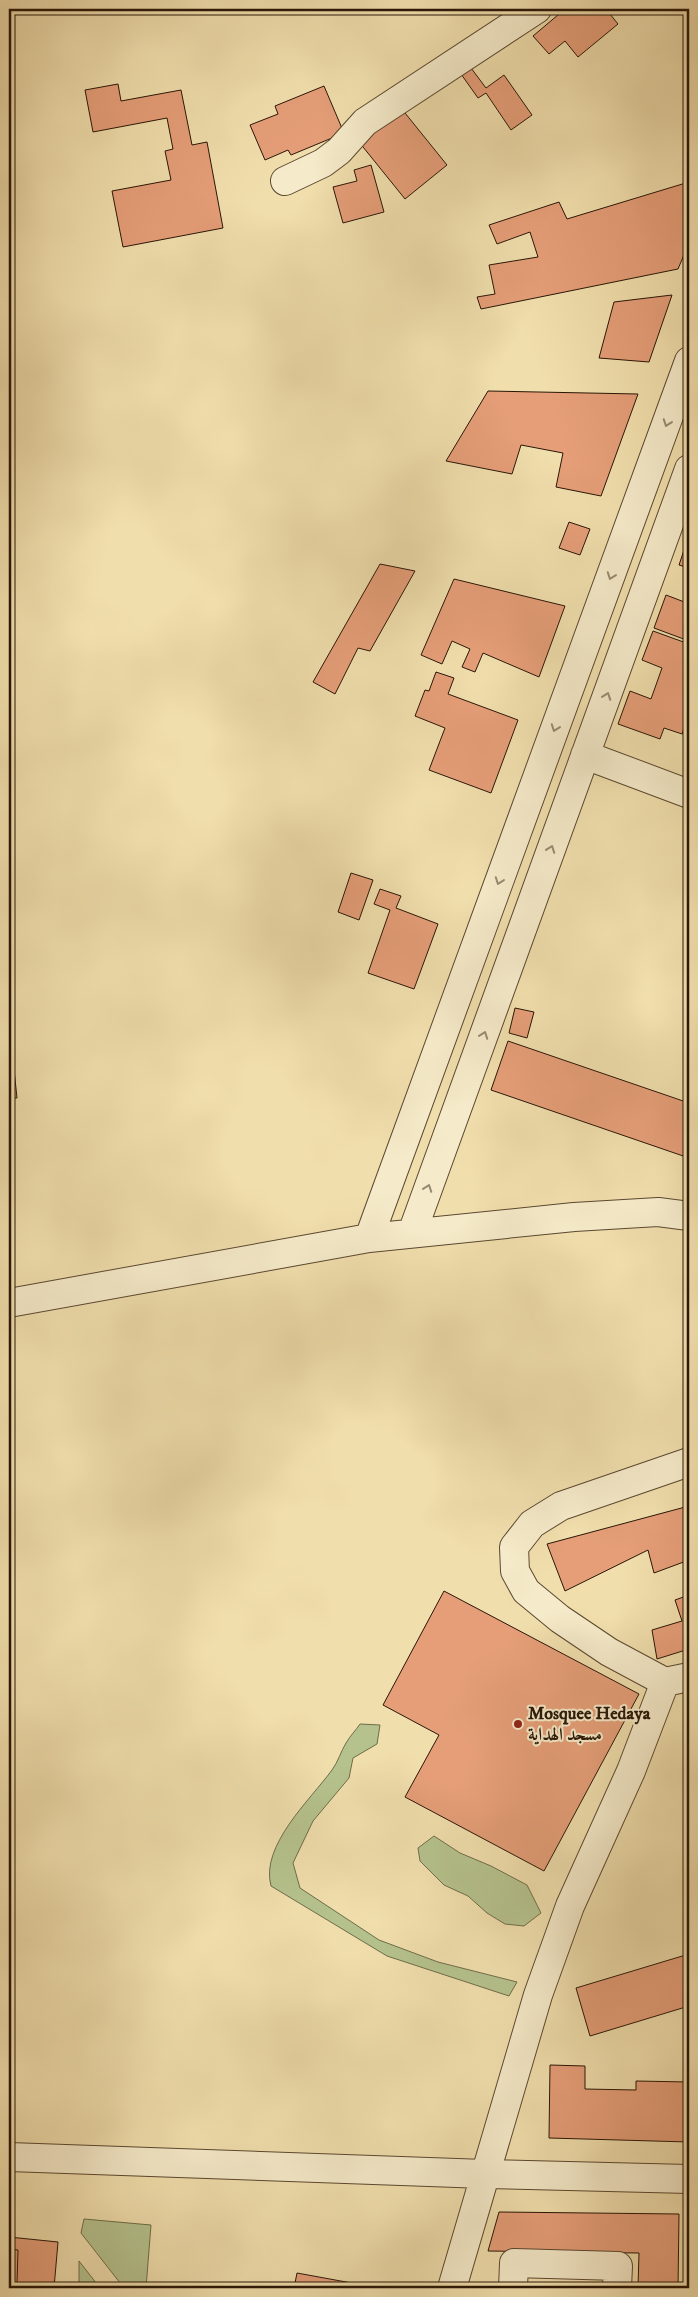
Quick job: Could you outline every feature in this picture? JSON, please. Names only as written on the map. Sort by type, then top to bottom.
[{"type":"street","points":[[285,181],[323,163],[339,151],[365,122],[537,9]]},
{"type":"street","points":[[369,1238],[689,361]]},
{"type":"street","points":[[412,1233],[689,469]]},
{"type":"street","points":[[585,755],[689,794]]},
{"type":"street","points":[[9,1303],[369,1238],[583,1216],[658,1212],[689,1216]]},
{"type":"street","points":[[452,2288],[538,1995],[570,1906],[631,1772],[677,1680],[609,1652],[560,1620],[526,1591],[515,1571],[514,1547],[532,1524],[561,1506],[689,1462]]},
{"type":"street","points":[[9,2156],[485,2174],[689,2179]]},
{"type":"street","points":[[514,2288],[514,2263],[618,2266],[617,2288]]},
{"type":"green space","points":[[360,1724],[380,1725],[377,1744],[353,1758],[349,1778],[313,1821],[293,1863],[300,1888],[379,1940],[438,1962],[517,1982],[509,1996],[387,1956],[271,1886],[270,1871],[273,1855],[280,1840],[300,1809],[332,1770],[346,1743]]},
{"type":"green space","points":[[434,1836],[460,1853],[491,1866],[527,1885],[541,1913],[524,1926],[505,1924],[487,1913],[468,1896],[444,1885],[420,1861],[418,1848]]},
{"type":"green space","points":[[84,2219],[151,2225],[146,2288],[124,2288],[81,2233]]},
{"type":"green space","points":[[79,2261],[100,2288],[79,2288]]},
{"type":"building","points":[[565,9],[606,9],[618,24],[578,57],[565,41],[549,54],[533,36]]},
{"type":"building","points":[[471,68],[486,88],[504,75],[532,115],[511,130],[486,93],[478,98],[461,74]]},
{"type":"building","points":[[118,84],[121,101],[181,90],[192,145],[207,142],[223,228],[123,247],[112,191],[171,180],[165,151],[173,149],[167,118],[93,132],[85,90]]},
{"type":"building","points":[[324,86],[344,133],[291,155],[288,150],[265,160],[250,125],[278,114],[275,106]]},
{"type":"building","points":[[401,108],[447,165],[405,199],[359,142]]},
{"type":"building","points":[[371,165],[384,212],[343,223],[333,187],[357,181],[354,170]]},
{"type":"building","points":[[689,182],[689,243],[678,269],[481,309],[477,297],[495,294],[489,265],[538,257],[530,232],[497,244],[489,225],[559,202],[567,219]]},
{"type":"building","points":[[672,295],[649,362],[599,358],[614,302]]},
{"type":"building","points":[[488,391],[638,394],[601,496],[556,487],[563,453],[521,445],[512,474],[446,461]]},
{"type":"building","points":[[569,522],[590,529],[580,555],[559,548]]},
{"type":"building","points":[[689,535],[689,568],[679,565]]},
{"type":"building","points":[[380,564],[415,571],[370,651],[358,648],[335,694],[313,682]]},
{"type":"building","points":[[454,579],[565,606],[539,677],[483,653],[475,672],[462,667],[470,649],[452,641],[442,664],[421,655]]},
{"type":"building","points":[[666,595],[687,603],[689,597],[689,641],[654,628]]},
{"type":"building","points":[[653,631],[689,644],[689,713],[682,734],[664,728],[660,739],[618,724],[630,691],[651,699],[662,668],[642,660]]},
{"type":"building","points":[[436,672],[454,678],[448,694],[518,720],[491,793],[429,770],[445,728],[415,716],[425,690],[429,691]]},
{"type":"building","points":[[689,718],[689,737],[683,735]]},
{"type":"building","points":[[351,873],[373,880],[359,920],[338,912]]},
{"type":"building","points":[[380,889],[401,896],[396,908],[438,924],[414,989],[368,973],[390,910],[374,904]]},
{"type":"building","points":[[515,1008],[534,1012],[527,1038],[509,1033]]},
{"type":"building","points":[[9,1022],[17,1098],[9,1098]]},
{"type":"building","points":[[508,1041],[689,1103],[689,1158],[491,1090]]},
{"type":"building","points":[[689,1506],[689,1560],[654,1573],[648,1550],[565,1591],[547,1544]]},
{"type":"building","points":[[444,1591],[639,1694],[544,1871],[405,1797],[439,1735],[383,1705]]},
{"type":"building","points":[[689,1595],[689,1649],[657,1659],[652,1630],[682,1621],[675,1600]]},
{"type":"building","points":[[689,1954],[689,2006],[590,2036],[576,1988]]},
{"type":"building","points":[[550,2065],[585,2066],[585,2089],[636,2090],[636,2081],[689,2082],[689,2142],[549,2138]]},
{"type":"building","points":[[499,2212],[679,2214],[678,2288],[638,2288],[639,2253],[488,2251]]},
{"type":"building","points":[[9,2237],[58,2242],[54,2288],[9,2288]]},
{"type":"building","points":[[9,2249],[18,2250],[17,2283],[9,2283]]},
{"type":"building","points":[[297,2273],[379,2288],[294,2288]]},
{"type":"place","name":"Mosquee Hedaya مسجد الهداية","points":[[518,1724]]}]
